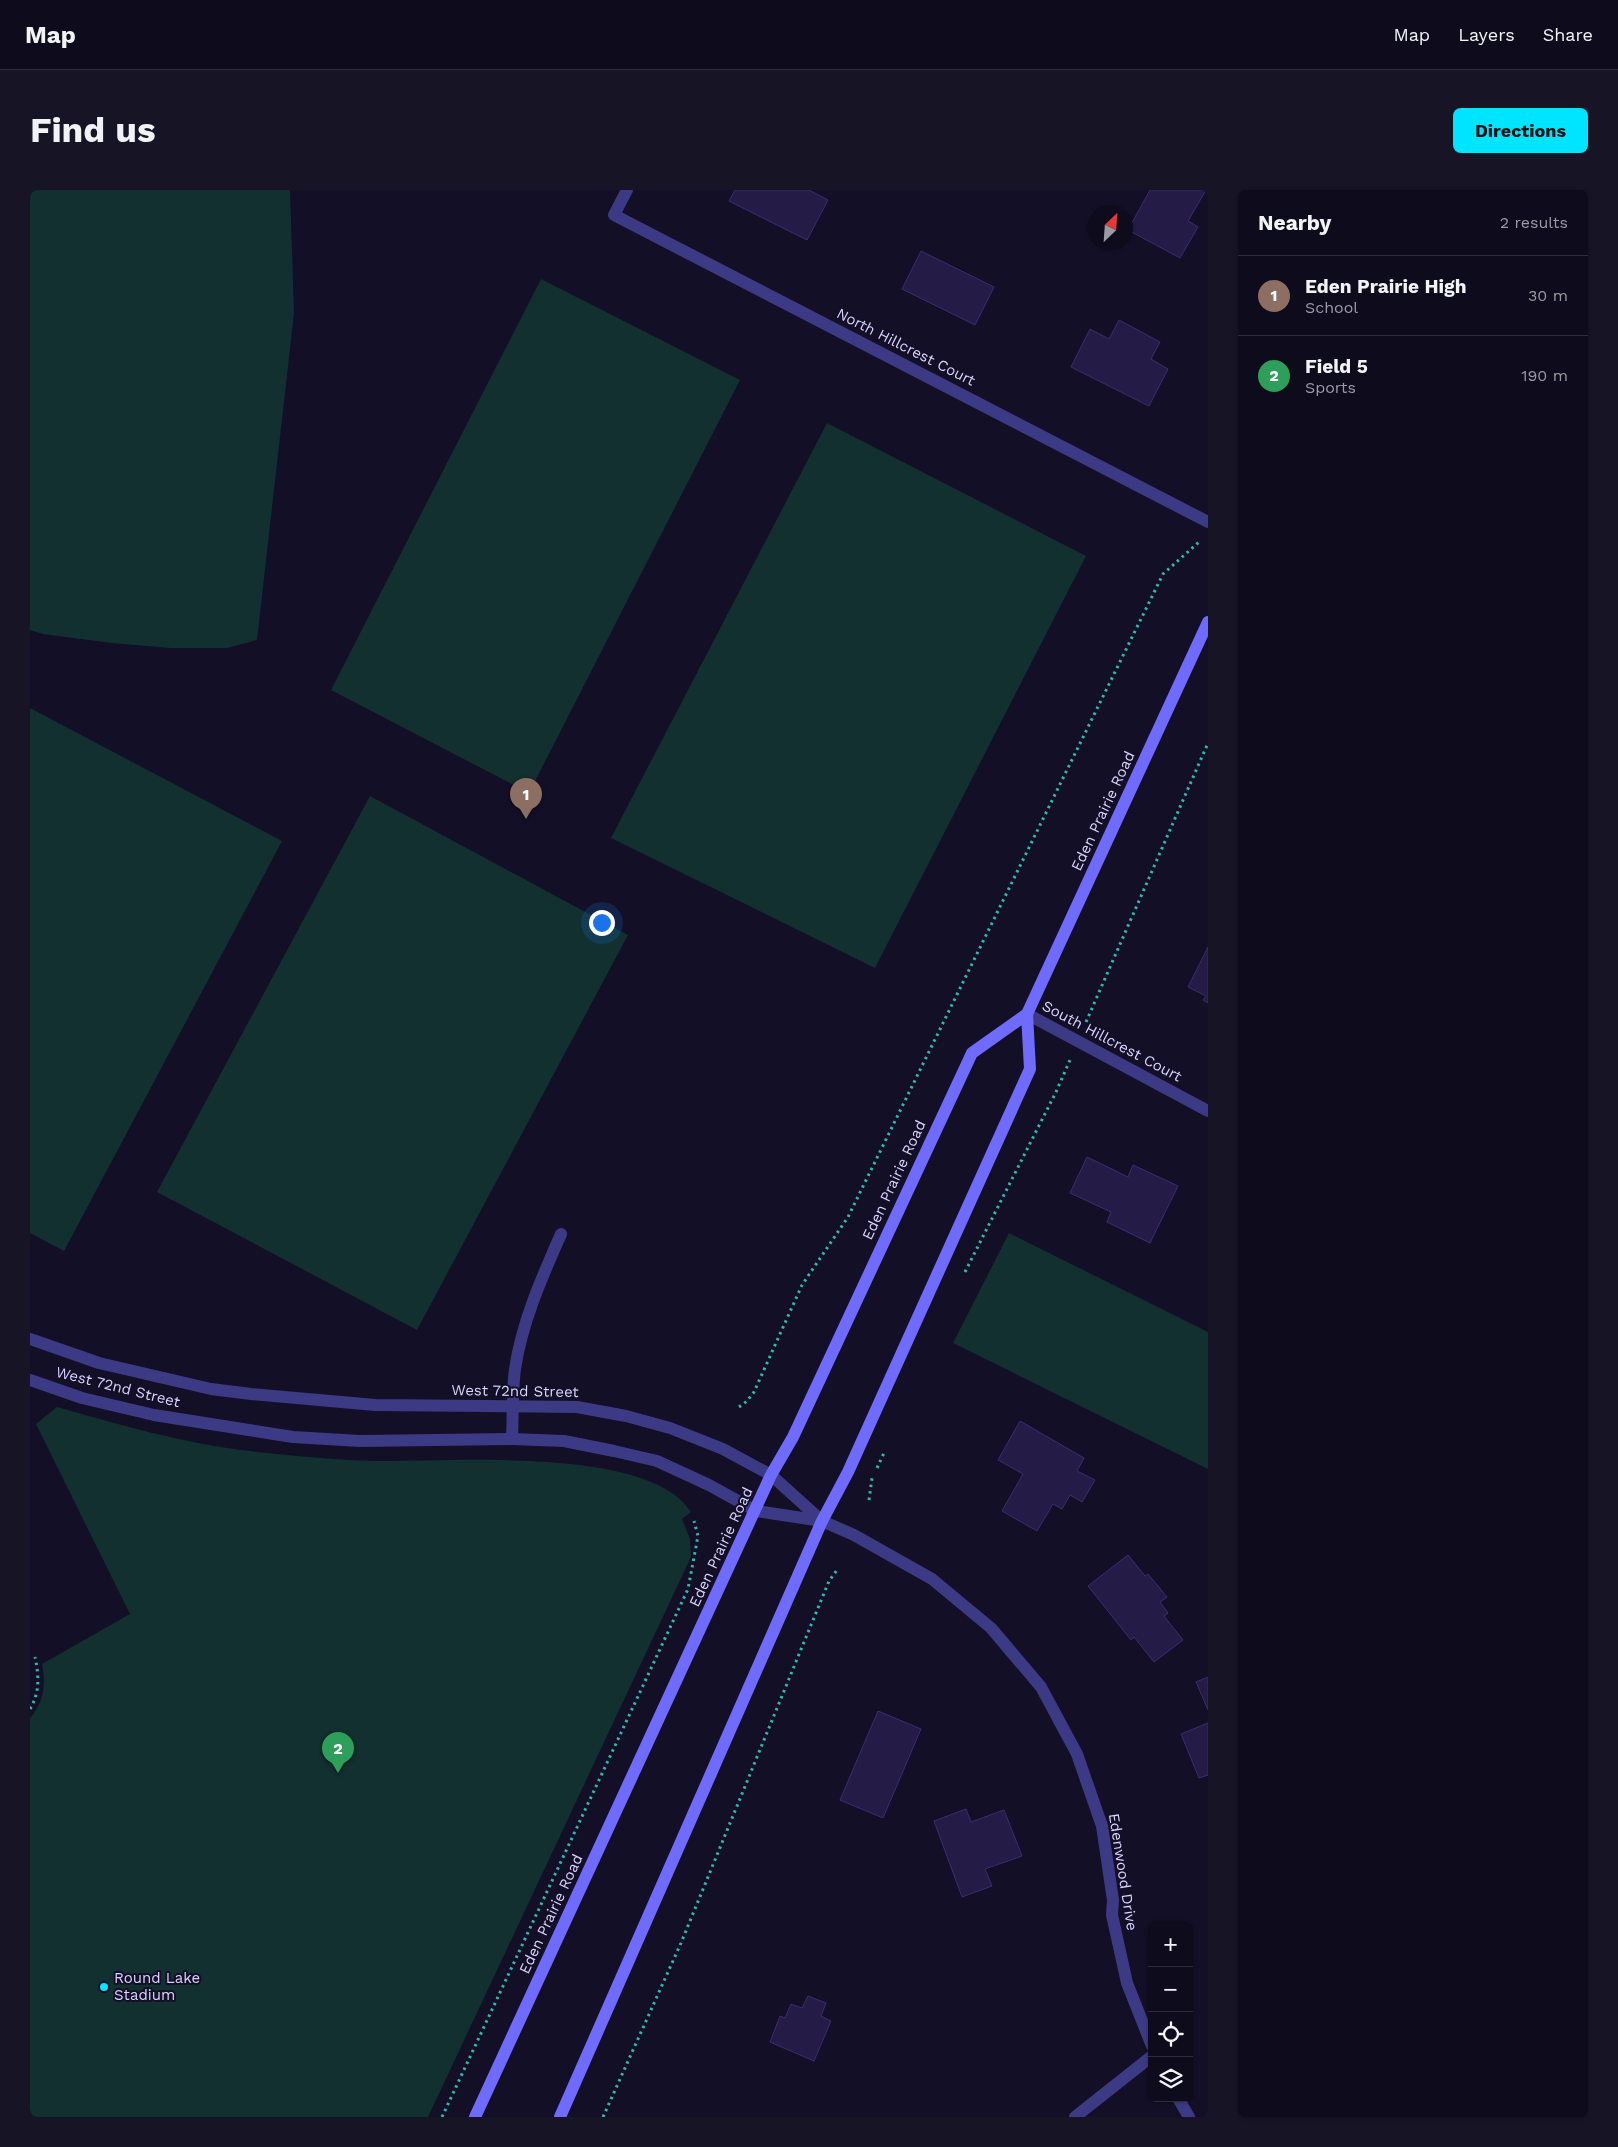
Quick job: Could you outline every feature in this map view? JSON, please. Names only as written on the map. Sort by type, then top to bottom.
[{"type":"main road","name":"Eden Prairie Road","points":[[560,2117],[822,1521],[848,1472],[1030,1069],[1027,1014],[1208,622]]},
{"type":"main road","name":"Eden Prairie Road","points":[[475,2117],[771,1476],[793,1437],[972,1053],[1027,1014]]},
{"type":"street","name":"North Hillcrest Court","points":[[627,190],[614,215],[1208,522]]},
{"type":"street","name":"South Hillcrest Court","points":[[1027,1014],[1208,1111]]},
{"type":"street","points":[[512,1439],[515,1370],[522,1339],[538,1286],[561,1234]]},
{"type":"street","name":"West 72nd Street","points":[[30,1339],[99,1363],[174,1381],[235,1392],[374,1405],[577,1407],[635,1418],[670,1428],[723,1449],[771,1476],[822,1521]]},
{"type":"street","name":"West 72nd Street","points":[[30,1380],[82,1398],[154,1415],[293,1437],[360,1441],[512,1439],[564,1441],[657,1461],[709,1485],[756,1511],[822,1521]]},
{"type":"street","name":"Edenwood Drive","points":[[822,1521],[854,1535],[932,1578],[991,1628],[1041,1688],[1077,1754],[1102,1826],[1113,1900],[1112,1915],[1127,1983],[1148,2036]]},
{"type":"street","points":[[1075,2117],[1151,2057]]},
{"type":"street","points":[[1180,2102],[1189,2117]]},
{"type":"path","points":[[739,1407],[754,1392],[802,1285],[848,1217],[1163,574],[1200,541]]},
{"type":"path","points":[[963,1277],[1056,1092],[1208,743]]},
{"type":"path","points":[[869,1500],[872,1478],[886,1447]]},
{"type":"path","points":[[442,2117],[688,1589],[698,1536],[694,1521]]},
{"type":"path","points":[[603,2117],[681,1943],[829,1581],[837,1570]]},
{"type":"path","points":[[30,1709],[38,1688],[35,1657]]},
{"type":"green space","points":[[30,190],[290,190],[294,313],[257,640],[227,648],[171,648],[111,643],[43,634],[30,630]]},
{"type":"green space","points":[[541,279],[740,380],[529,793],[331,690]]},
{"type":"green space","points":[[827,423],[1086,556],[875,968],[611,838]]},
{"type":"green space","points":[[30,708],[282,841],[64,1251],[30,1233]]},
{"type":"green space","points":[[370,796],[628,935],[417,1330],[157,1192]]},
{"type":"green space","points":[[1009,1233],[1208,1332],[1208,1469],[953,1343]]},
{"type":"green space","points":[[57,1407],[171,1437],[241,1450],[308,1457],[376,1461],[496,1460],[545,1462],[592,1467],[635,1476],[669,1491],[691,1512],[682,1519],[690,1539],[691,1557],[428,2117],[30,2117],[30,1718],[38,1706],[43,1692],[42,1664],[130,1614],[36,1424]]},
{"type":"building","points":[[735,190],[809,190],[828,200],[807,240],[729,201]]},
{"type":"building","points":[[1150,190],[1206,190],[1188,221],[1198,227],[1180,258],[1133,233],[1133,221]]},
{"type":"building","points":[[921,251],[994,287],[975,325],[902,289]]},
{"type":"building","points":[[1119,320],[1160,342],[1151,359],[1168,369],[1149,406],[1071,367],[1090,329],[1109,339]]},
{"type":"building","points":[[1208,947],[1208,1003],[1203,1000],[1206,996],[1188,987]]},
{"type":"building","points":[[1087,1157],[1128,1177],[1133,1165],[1178,1186],[1150,1243],[1107,1222],[1111,1212],[1070,1193]]},
{"type":"building","points":[[1020,1421],[1084,1458],[1077,1471],[1095,1480],[1082,1502],[1070,1495],[1062,1509],[1053,1504],[1037,1531],[1002,1511],[1023,1474],[998,1460]]},
{"type":"building","points":[[1128,1555],[1145,1576],[1148,1574],[1167,1597],[1160,1602],[1168,1613],[1164,1616],[1183,1640],[1154,1662],[1134,1637],[1131,1640],[1088,1586]]},
{"type":"building","points":[[1208,1677],[1208,1710],[1196,1682]]},
{"type":"building","points":[[878,1711],[921,1729],[883,1818],[840,1800]]},
{"type":"building","points":[[1208,1723],[1208,1775],[1199,1778],[1181,1734]]},
{"type":"building","points":[[966,1809],[971,1822],[1004,1810],[1022,1856],[985,1869],[992,1886],[962,1897],[934,1821]]},
{"type":"building","points":[[808,1996],[826,2003],[821,2016],[831,2021],[814,2061],[770,2042],[780,2016],[785,2018],[791,2004],[802,2008]]},
{"type":"place","name":"Eden Prairie High","points":[[526,819]]},
{"type":"place","name":"Field 5","points":[[338,1773]]},
{"type":"place","name":"Round Lake Stadium","points":[[104,1987]]}]
